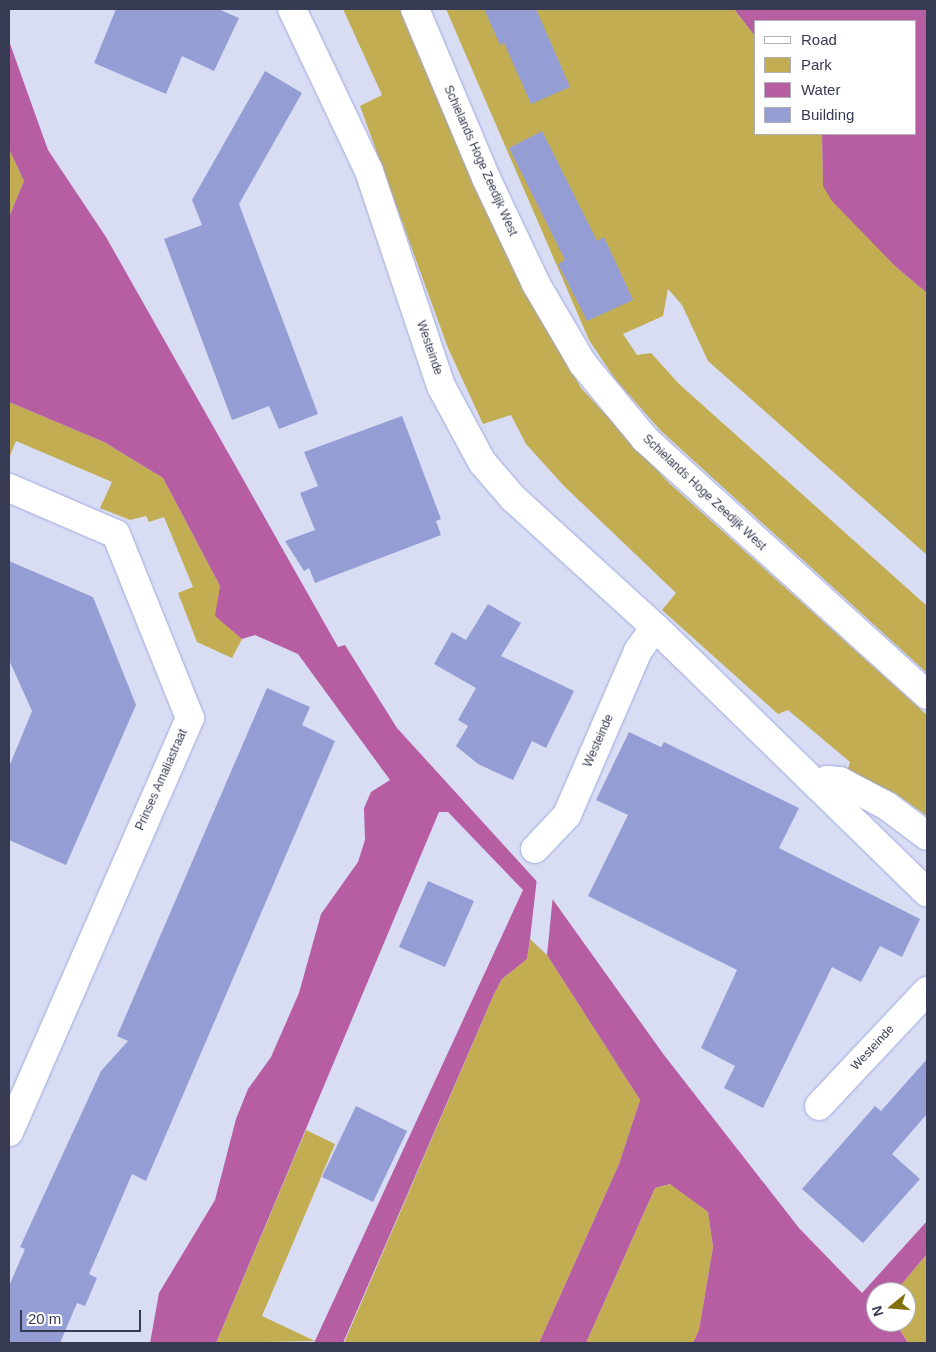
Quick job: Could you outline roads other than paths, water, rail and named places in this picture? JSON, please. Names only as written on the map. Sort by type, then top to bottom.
[{"type":"street","name":"Westeinde","points":[[292,9],[369,171],[442,386],[482,462],[513,498],[655,627],[927,892]]},
{"type":"street","name":"Schielands Hoge Zeedijk West","points":[[415,9],[486,178],[536,284],[583,364],[645,439],[927,695]]},
{"type":"street","name":"Prinses Amaliastraat","points":[[9,488],[116,534],[190,718],[11,1122]]},
{"type":"street","name":"Westeinde","points":[[535,849],[567,815],[638,652],[655,627]]},
{"type":"street","points":[[819,787],[826,780],[840,781],[888,806],[927,836]]},
{"type":"street","name":"Westeinde","points":[[819,1106],[927,991]]},
{"type":"water","points":[[734,9],[927,9],[927,293],[896,267],[832,201],[823,186],[822,135],[916,135],[916,20],[754,20],[754,35]]},
{"type":"water","points":[[9,41],[48,150],[106,237],[338,647],[345,645],[397,728],[551,897],[664,1055],[799,1228],[862,1293],[866,1289],[866,1332],[901,1332],[908,1343],[693,1343],[699,1330],[713,1247],[708,1212],[670,1184],[655,1188],[586,1343],[539,1343],[619,1164],[640,1100],[547,955],[530,939],[527,959],[502,979],[494,994],[343,1343],[314,1343],[523,890],[448,812],[439,812],[216,1343],[150,1343],[159,1293],[215,1200],[236,1119],[248,1089],[271,1057],[299,993],[321,914],[358,862],[365,840],[364,808],[371,792],[390,780],[298,654],[255,635],[242,639],[215,616],[220,586],[163,478],[104,442],[9,402],[9,217],[24,181],[9,149]]},
{"type":"water","points":[[927,1221],[927,1254],[903,1282],[872,1282]]}]
